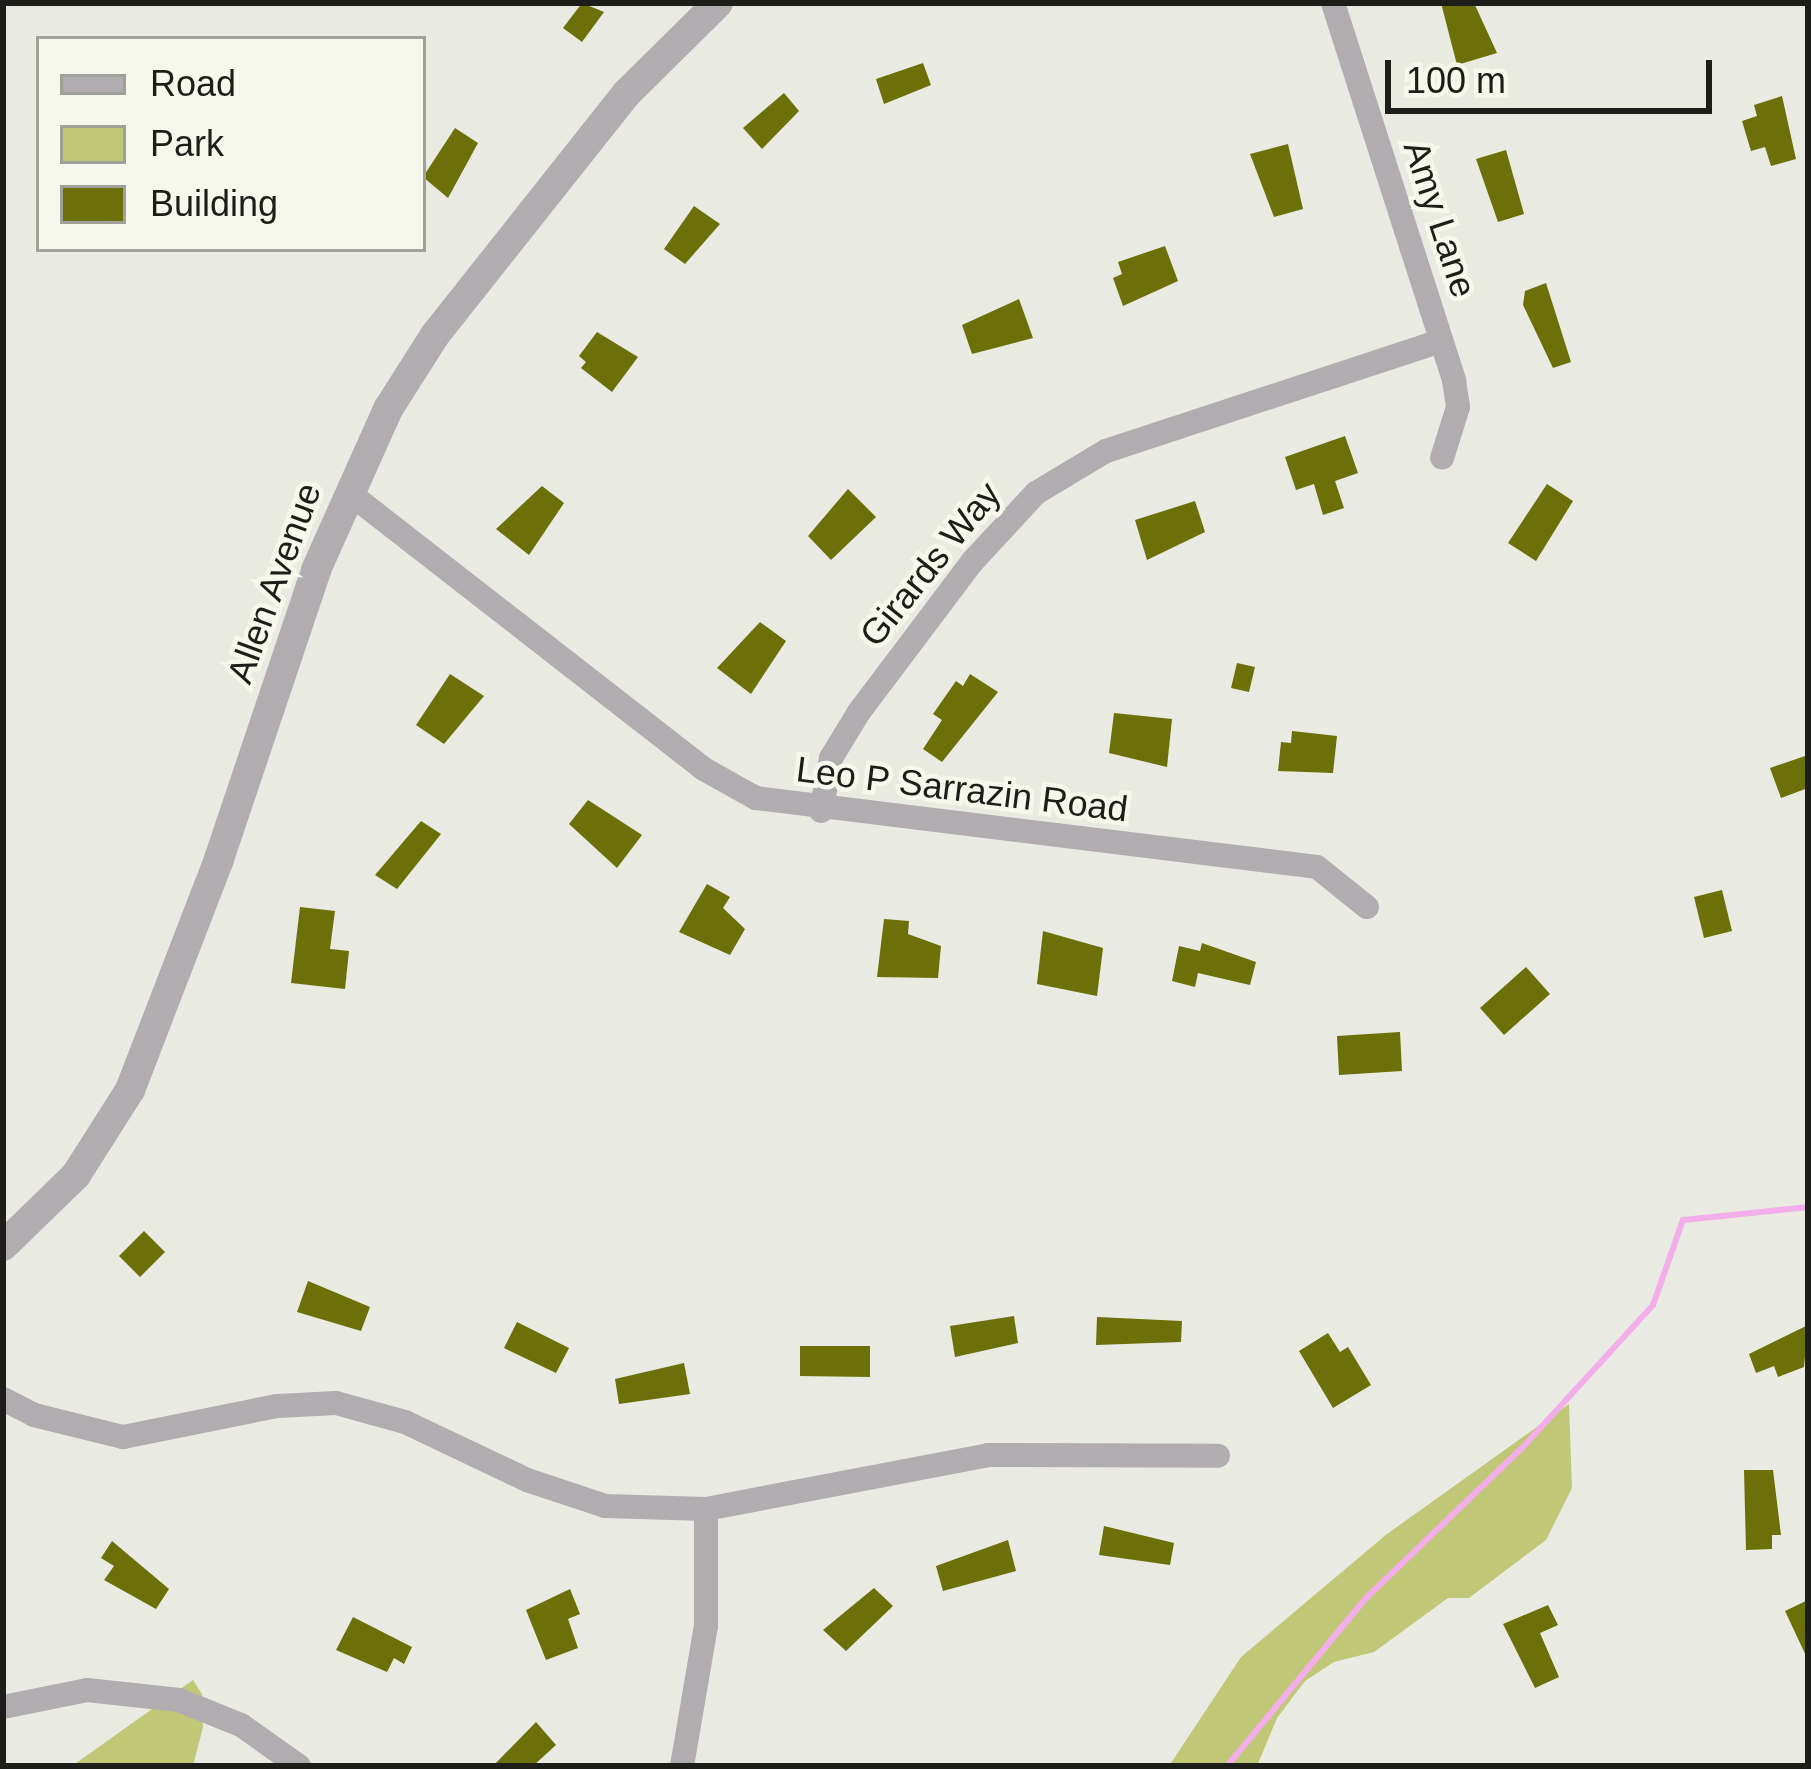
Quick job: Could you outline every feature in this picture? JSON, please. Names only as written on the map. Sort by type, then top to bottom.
[{"type":"street","name":"Allen Avenue","points":[[3,1246],[76,1175],[130,1090],[347,492],[446,321],[640,76],[718,3]]},
{"type":"street","name":"Amy Lane","points":[[1333,3],[1458,406],[1442,458]]},
{"type":"street","name":"Girards Way","points":[[821,812],[831,758],[859,712],[959,578],[1036,493],[1106,451],[1441,341]]},
{"type":"street","name":"Leo P Sarrazin Road","points":[[347,492],[702,768],[756,798],[821,812],[1316,867],[1367,907]]},
{"type":"street","points":[[3,1399],[34,1415],[123,1437],[277,1406],[336,1402],[405,1422],[527,1480],[605,1506],[706,1508],[988,1455],[1218,1456]]},
{"type":"street","points":[[682,1766],[706,1626],[706,1508]]},
{"type":"street","points":[[3,1707],[86,1690],[178,1700],[241,1725],[299,1766]]},
{"type":"green space","points":[[1569,1404],[1572,1488],[1546,1540],[1469,1598],[1448,1598],[1374,1652],[1334,1662],[1305,1681],[1277,1718],[1257,1766],[1169,1766],[1241,1657],[1387,1534]]},
{"type":"green space","points":[[193,1680],[202,1694],[203,1727],[193,1766],[72,1766]]},
{"type":"building","points":[[582,3],[604,12],[582,42],[563,28]]},
{"type":"building","points":[[1441,3],[1474,3],[1497,53],[1457,65]]},
{"type":"building","points":[[923,63],[931,85],[884,104],[876,79]]},
{"type":"building","points":[[784,93],[799,111],[762,149],[743,128]]},
{"type":"building","points":[[1782,96],[1796,159],[1771,166],[1765,147],[1751,151],[1742,121],[1757,116],[1754,105]]},
{"type":"building","points":[[455,128],[478,143],[448,198],[426,180]]},
{"type":"building","points":[[1288,144],[1303,209],[1274,217],[1250,154]]},
{"type":"building","points":[[1506,150],[1524,214],[1498,222],[1476,159]]},
{"type":"building","points":[[694,206],[720,224],[685,264],[664,249]]},
{"type":"building","points":[[1165,246],[1178,281],[1123,306],[1113,278],[1122,274],[1118,262]]},
{"type":"building","points":[[1546,283],[1571,362],[1553,368],[1523,305],[1525,291]]},
{"type":"building","points":[[1019,299],[1033,338],[972,354],[962,325]]},
{"type":"building","points":[[597,332],[638,357],[612,392],[581,368],[586,362],[579,356]]},
{"type":"building","points":[[1345,436],[1358,473],[1335,481],[1344,508],[1323,515],[1314,484],[1296,490],[1285,457]]},
{"type":"building","points":[[1547,484],[1573,501],[1536,561],[1508,543]]},
{"type":"building","points":[[542,486],[564,503],[529,555],[496,529]]},
{"type":"building","points":[[848,489],[876,517],[831,560],[808,536]]},
{"type":"building","points":[[1195,501],[1205,532],[1147,560],[1135,520]]},
{"type":"building","points":[[760,622],[786,641],[751,694],[717,668]]},
{"type":"building","points":[[1237,663],[1255,667],[1249,692],[1231,688]]},
{"type":"building","points":[[450,674],[484,696],[444,744],[416,725]]},
{"type":"building","points":[[970,674],[998,692],[942,762],[923,749],[942,720],[933,714],[956,681],[963,686]]},
{"type":"building","points":[[1114,713],[1172,719],[1167,767],[1109,753]]},
{"type":"building","points":[[1292,731],[1337,736],[1333,773],[1278,771],[1281,742],[1291,743]]},
{"type":"building","points":[[1808,755],[1808,788],[1781,798],[1770,768]]},
{"type":"building","points":[[588,800],[642,835],[617,868],[569,824]]},
{"type":"building","points":[[421,821],[441,834],[397,889],[375,875]]},
{"type":"building","points":[[707,884],[730,897],[723,908],[745,929],[730,955],[679,932]]},
{"type":"building","points":[[1722,890],[1732,931],[1704,938],[1694,897]]},
{"type":"building","points":[[300,907],[335,911],[330,949],[349,951],[345,989],[291,983]]},
{"type":"building","points":[[884,919],[909,921],[908,934],[941,946],[938,978],[877,977]]},
{"type":"building","points":[[1043,931],[1103,948],[1097,996],[1037,984]]},
{"type":"building","points":[[1202,943],[1256,962],[1250,985],[1198,973],[1195,987],[1172,981],[1179,946],[1200,951]]},
{"type":"building","points":[[1526,967],[1550,994],[1504,1035],[1480,1008]]},
{"type":"building","points":[[1400,1032],[1402,1071],[1339,1075],[1337,1036]]},
{"type":"building","points":[[144,1231],[165,1252],[140,1277],[119,1256]]},
{"type":"building","points":[[308,1281],[370,1307],[361,1331],[297,1312]]},
{"type":"building","points":[[1014,1316],[1018,1343],[955,1357],[950,1326]]},
{"type":"building","points":[[1097,1317],[1182,1321],[1181,1342],[1096,1345]]},
{"type":"building","points":[[517,1322],[569,1348],[556,1373],[504,1348]]},
{"type":"building","points":[[1808,1325],[1804,1367],[1778,1377],[1774,1366],[1756,1373],[1749,1354]]},
{"type":"building","points":[[1328,1333],[1340,1352],[1348,1347],[1371,1385],[1333,1408],[1299,1351]]},
{"type":"building","points":[[800,1346],[870,1346],[870,1377],[800,1376]]},
{"type":"building","points":[[684,1363],[690,1394],[619,1404],[615,1379]]},
{"type":"building","points":[[1744,1470],[1773,1470],[1781,1535],[1772,1535],[1772,1549],[1746,1550]]},
{"type":"building","points":[[1104,1526],[1174,1543],[1170,1565],[1099,1555]]},
{"type":"building","points":[[1008,1540],[1016,1571],[943,1591],[936,1566]]},
{"type":"building","points":[[112,1541],[169,1589],[156,1609],[104,1580],[114,1566],[101,1558]]},
{"type":"building","points":[[874,1588],[893,1606],[846,1651],[823,1630]]},
{"type":"building","points":[[570,1589],[580,1614],[568,1619],[578,1648],[546,1660],[526,1610]]},
{"type":"building","points":[[1808,1600],[1808,1660],[1785,1611]]},
{"type":"building","points":[[1548,1605],[1558,1625],[1540,1633],[1559,1677],[1535,1688],[1503,1624]]},
{"type":"building","points":[[353,1617],[412,1647],[404,1664],[394,1658],[387,1672],[336,1650]]},
{"type":"building","points":[[536,1722],[556,1745],[533,1766],[493,1766]]},
{"type":"waterway","points":[[1227,1766],[1366,1598],[1522,1448],[1653,1305],[1683,1220],[1808,1207]]}]
